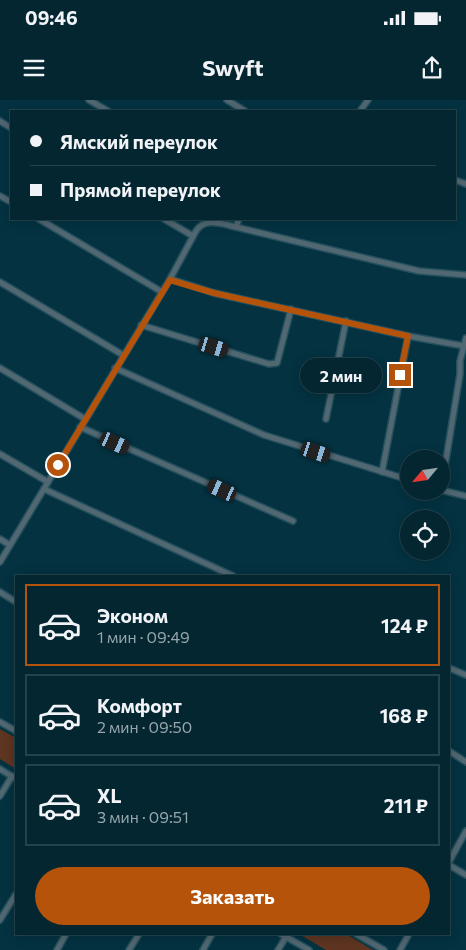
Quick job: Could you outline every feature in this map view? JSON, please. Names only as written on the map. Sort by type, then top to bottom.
[{"type":"street","points":[[89,100],[106,110]]},
{"type":"street","points":[[227,100],[243,110]]},
{"type":"street","points":[[41,220],[162,292]]},
{"type":"street","points":[[166,220],[195,234]]},
{"type":"street","points":[[236,227],[239,220]]},
{"type":"street","points":[[0,562],[115,368],[170,280],[199,226],[204,223],[224,222],[236,227],[419,271],[466,275]]},
{"type":"street","points":[[170,280],[214,293],[408,336],[464,346]]},
{"type":"street","points":[[0,282],[123,355]]},
{"type":"street","points":[[142,325],[269,364],[277,363],[291,309]]},
{"type":"street","points":[[326,419],[346,322]]},
{"type":"street","points":[[382,472],[408,336]]},
{"type":"street","points":[[448,450],[466,338]]},
{"type":"street","points":[[0,368],[85,419]]},
{"type":"street","points":[[115,368],[264,435],[400,477]]},
{"type":"street","points":[[80,427],[293,521]]},
{"type":"street","points":[[0,454],[48,482]]},
{"type":"street","points":[[44,489],[232,575]]},
{"type":"street","points":[[450,492],[466,496]]},
{"type":"street","points":[[0,539],[10,545]]},
{"type":"street","points":[[0,592],[15,601]]},
{"type":"street","points":[[450,668],[466,675]]},
{"type":"street","points":[[0,722],[15,731]]},
{"type":"street","points":[[450,752],[466,762]]},
{"type":"street","points":[[0,769],[14,777],[0,796]]},
{"type":"street","points":[[450,861],[466,831]]},
{"type":"street","points":[[450,864],[466,875]]},
{"type":"street","points":[[0,920],[15,896]]},
{"type":"street","points":[[56,950],[65,935]]},
{"type":"street","points":[[129,950],[138,935]]},
{"type":"street","points":[[203,950],[211,935]]},
{"type":"street","points":[[278,950],[284,935],[309,950]]},
{"type":"street","points":[[358,935],[384,950]]},
{"type":"street","points":[[400,950],[408,935]]},
{"type":"shaded area","points":[[0,729],[15,737],[15,768],[0,759]]},
{"type":"shaded area","points":[[301,935],[348,935],[373,950],[326,950]]},
{"type":"route","points":[[58,465],[170,280],[214,293],[408,336],[400,375]]}]
